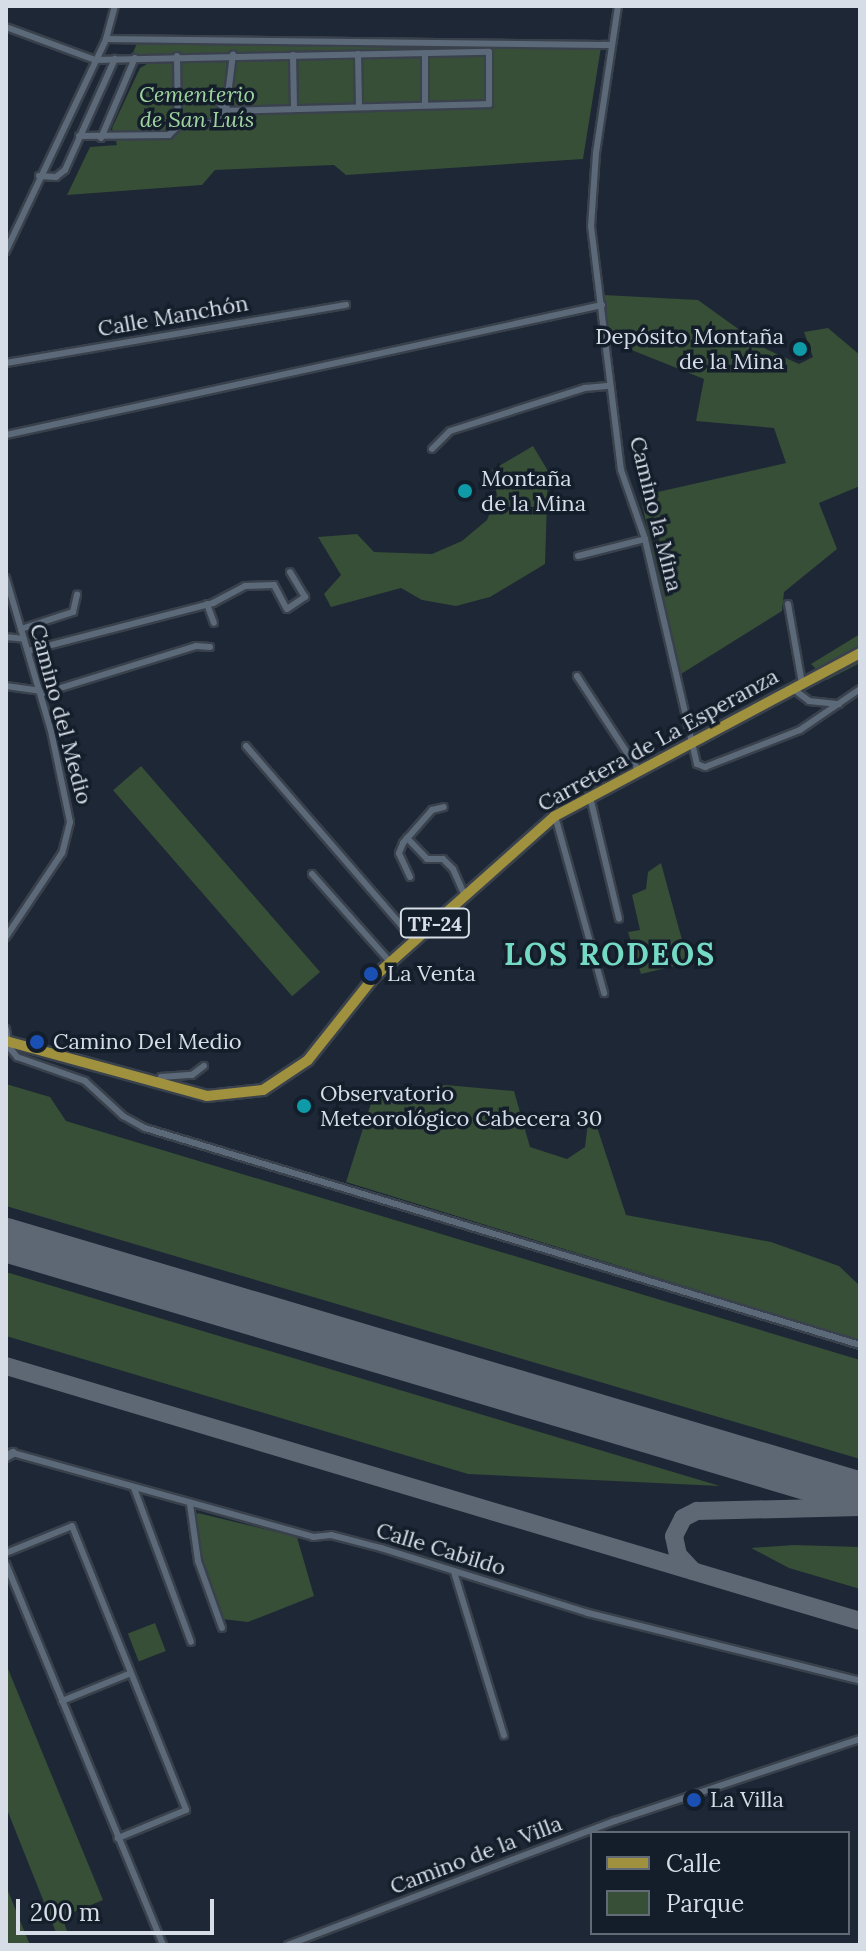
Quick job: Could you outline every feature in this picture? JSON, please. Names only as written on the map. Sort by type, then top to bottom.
[{"type":"main road","name":"Carretera de La Esperanza","points":[[7,1041],[157,1084],[225,1097],[271,1086],[308,1060],[391,963],[555,816],[860,653]]},
{"type":"street","points":[[6,251],[106,39],[115,6]]},
{"type":"street","name":"Camino la Mina","points":[[618,6],[590,208],[621,470],[645,539],[692,743]]},
{"type":"street","points":[[6,27],[95,60],[233,54],[489,52],[489,104],[226,111]]},
{"type":"street","points":[[106,39],[612,45]]},
{"type":"street","points":[[425,53],[425,105]]},
{"type":"street","points":[[79,136],[169,135],[178,126],[213,125],[226,111],[233,54]]},
{"type":"street","points":[[358,54],[359,107]]},
{"type":"street","points":[[293,55],[294,109]]},
{"type":"street","points":[[177,56],[178,126]]},
{"type":"street","points":[[101,138],[135,58]]},
{"type":"street","points":[[39,176],[61,175],[115,59]]},
{"type":"street","points":[[177,99],[217,100],[226,111]]},
{"type":"street","name":"Calle Manchón","points":[[6,363],[346,305]]},
{"type":"street","points":[[6,435],[602,305]]},
{"type":"street","points":[[432,449],[450,431],[585,388],[610,386]]},
{"type":"street","points":[[578,556],[645,539]]},
{"type":"street","points":[[28,651],[231,597],[241,587],[270,583],[287,609],[305,597],[290,572]]},
{"type":"street","name":"Camino del Medio","points":[[6,578],[9,602],[41,693],[66,789],[69,836],[6,937]]},
{"type":"street","points":[[21,629],[73,612],[77,594]]},
{"type":"street","points":[[207,604],[214,623]]},
{"type":"street","points":[[788,604],[797,686],[809,701],[839,704]]},
{"type":"street","points":[[6,637],[24,639]]},
{"type":"street","points":[[6,686],[41,693],[196,646],[210,647]]},
{"type":"street","points":[[577,676],[639,771]]},
{"type":"street","points":[[692,743],[697,764],[705,767],[800,730],[858,693]]},
{"type":"street","points":[[246,746],[415,941]]},
{"type":"street","points":[[590,797],[619,919]]},
{"type":"street","points":[[410,877],[399,853],[407,838],[432,810],[444,807]]},
{"type":"street","points":[[555,816],[604,993]]},
{"type":"street","points":[[407,838],[427,859],[443,859],[457,872],[465,896]]},
{"type":"street","points":[[312,874],[391,963]]},
{"type":"street","points":[[6,1029],[7,1041],[17,1057],[85,1081],[123,1116],[145,1128],[860,1345]]},
{"type":"street","points":[[157,1084],[161,1077],[192,1075],[204,1066]]},
{"type":"street","name":"Calle Cabildo","points":[[10,1455],[313,1537],[331,1535],[381,1548],[588,1613],[860,1681]]},
{"type":"street","points":[[134,1487],[191,1642]]},
{"type":"street","points":[[190,1504],[198,1561],[222,1628]]},
{"type":"street","points":[[6,1553],[72,1526],[186,1810],[118,1838]]},
{"type":"street","points":[[6,1564],[163,1945]]},
{"type":"street","points":[[454,1572],[504,1736]]},
{"type":"street","points":[[62,1701],[131,1673]]},
{"type":"street","name":"Camino de la Villa","points":[[288,1945],[613,1822],[860,1739]]},
{"type":"green space","name":"Cementerio de San Luís","points":[[138,41],[601,47],[583,159],[346,175],[334,165],[215,170],[202,185],[67,195],[90,147],[117,145],[112,128],[140,68],[147,64],[146,54],[132,55]]},
{"type":"green space","points":[[604,295],[698,300],[766,349],[799,364],[813,357],[804,332],[828,328],[860,355],[860,486],[819,503],[837,549],[784,592],[782,611],[681,674],[640,496],[786,463],[774,428],[696,421],[704,379],[609,341]]},
{"type":"green space","points":[[533,446],[548,471],[545,564],[490,597],[456,606],[422,600],[401,588],[331,607],[324,594],[341,575],[318,537],[357,534],[374,552],[432,554],[462,541],[487,520],[497,495],[492,470]]},
{"type":"green space","points":[[860,634],[860,663],[827,680],[811,664]]},
{"type":"green space","points":[[141,766],[320,972],[292,996],[113,790]]},
{"type":"green space","points":[[661,863],[687,958],[683,964],[641,974],[628,932],[640,930],[632,895],[646,889],[648,872]]},
{"type":"green space","points":[[6,1084],[50,1097],[66,1121],[860,1360],[860,1459],[6,1206]]},
{"type":"green space","points":[[446,1085],[514,1091],[530,1147],[567,1159],[585,1147],[588,1122],[595,1121],[626,1215],[771,1242],[839,1266],[860,1286],[860,1340],[346,1182],[373,1097]]},
{"type":"green space","points":[[6,1272],[720,1486],[468,1474],[6,1336]]},
{"type":"green space","points":[[198,1513],[297,1537],[314,1596],[248,1622],[222,1619],[198,1544],[193,1521]]},
{"type":"green space","points":[[794,1545],[860,1547],[860,1589],[789,1568],[751,1548]]},
{"type":"green space","points":[[155,1623],[166,1651],[139,1661],[128,1633]]},
{"type":"green space","points":[[6,1664],[103,1900],[62,1917],[67,1931],[57,1935],[6,1807]]},
{"type":"green space","points":[[8,1891],[30,1945],[6,1945]]},
{"type":"taxiway","points":[[6,1366],[860,1621]]},
{"type":"taxiway","points":[[693,1571],[678,1555],[674,1536],[683,1518],[697,1511],[860,1507]]},
{"type":"runway","points":[[6,1240],[860,1494]]},
{"type":"place","name":"Depósito Montaña de la Mina","points":[[800,349]]},
{"type":"place","name":"Montaña de la Mina","points":[[465,491]]},
{"type":"place","name":"La Venta","points":[[371,974]]},
{"type":"place","name":"Camino Del Medio","points":[[37,1042]]},
{"type":"place","name":"Observatorio Meteorológico Cabecera 30","points":[[304,1106]]},
{"type":"place","name":"La Villa","points":[[694,1800]]},
{"type":"district","name":"LOS RODEOS","points":[[610,954]]}]
